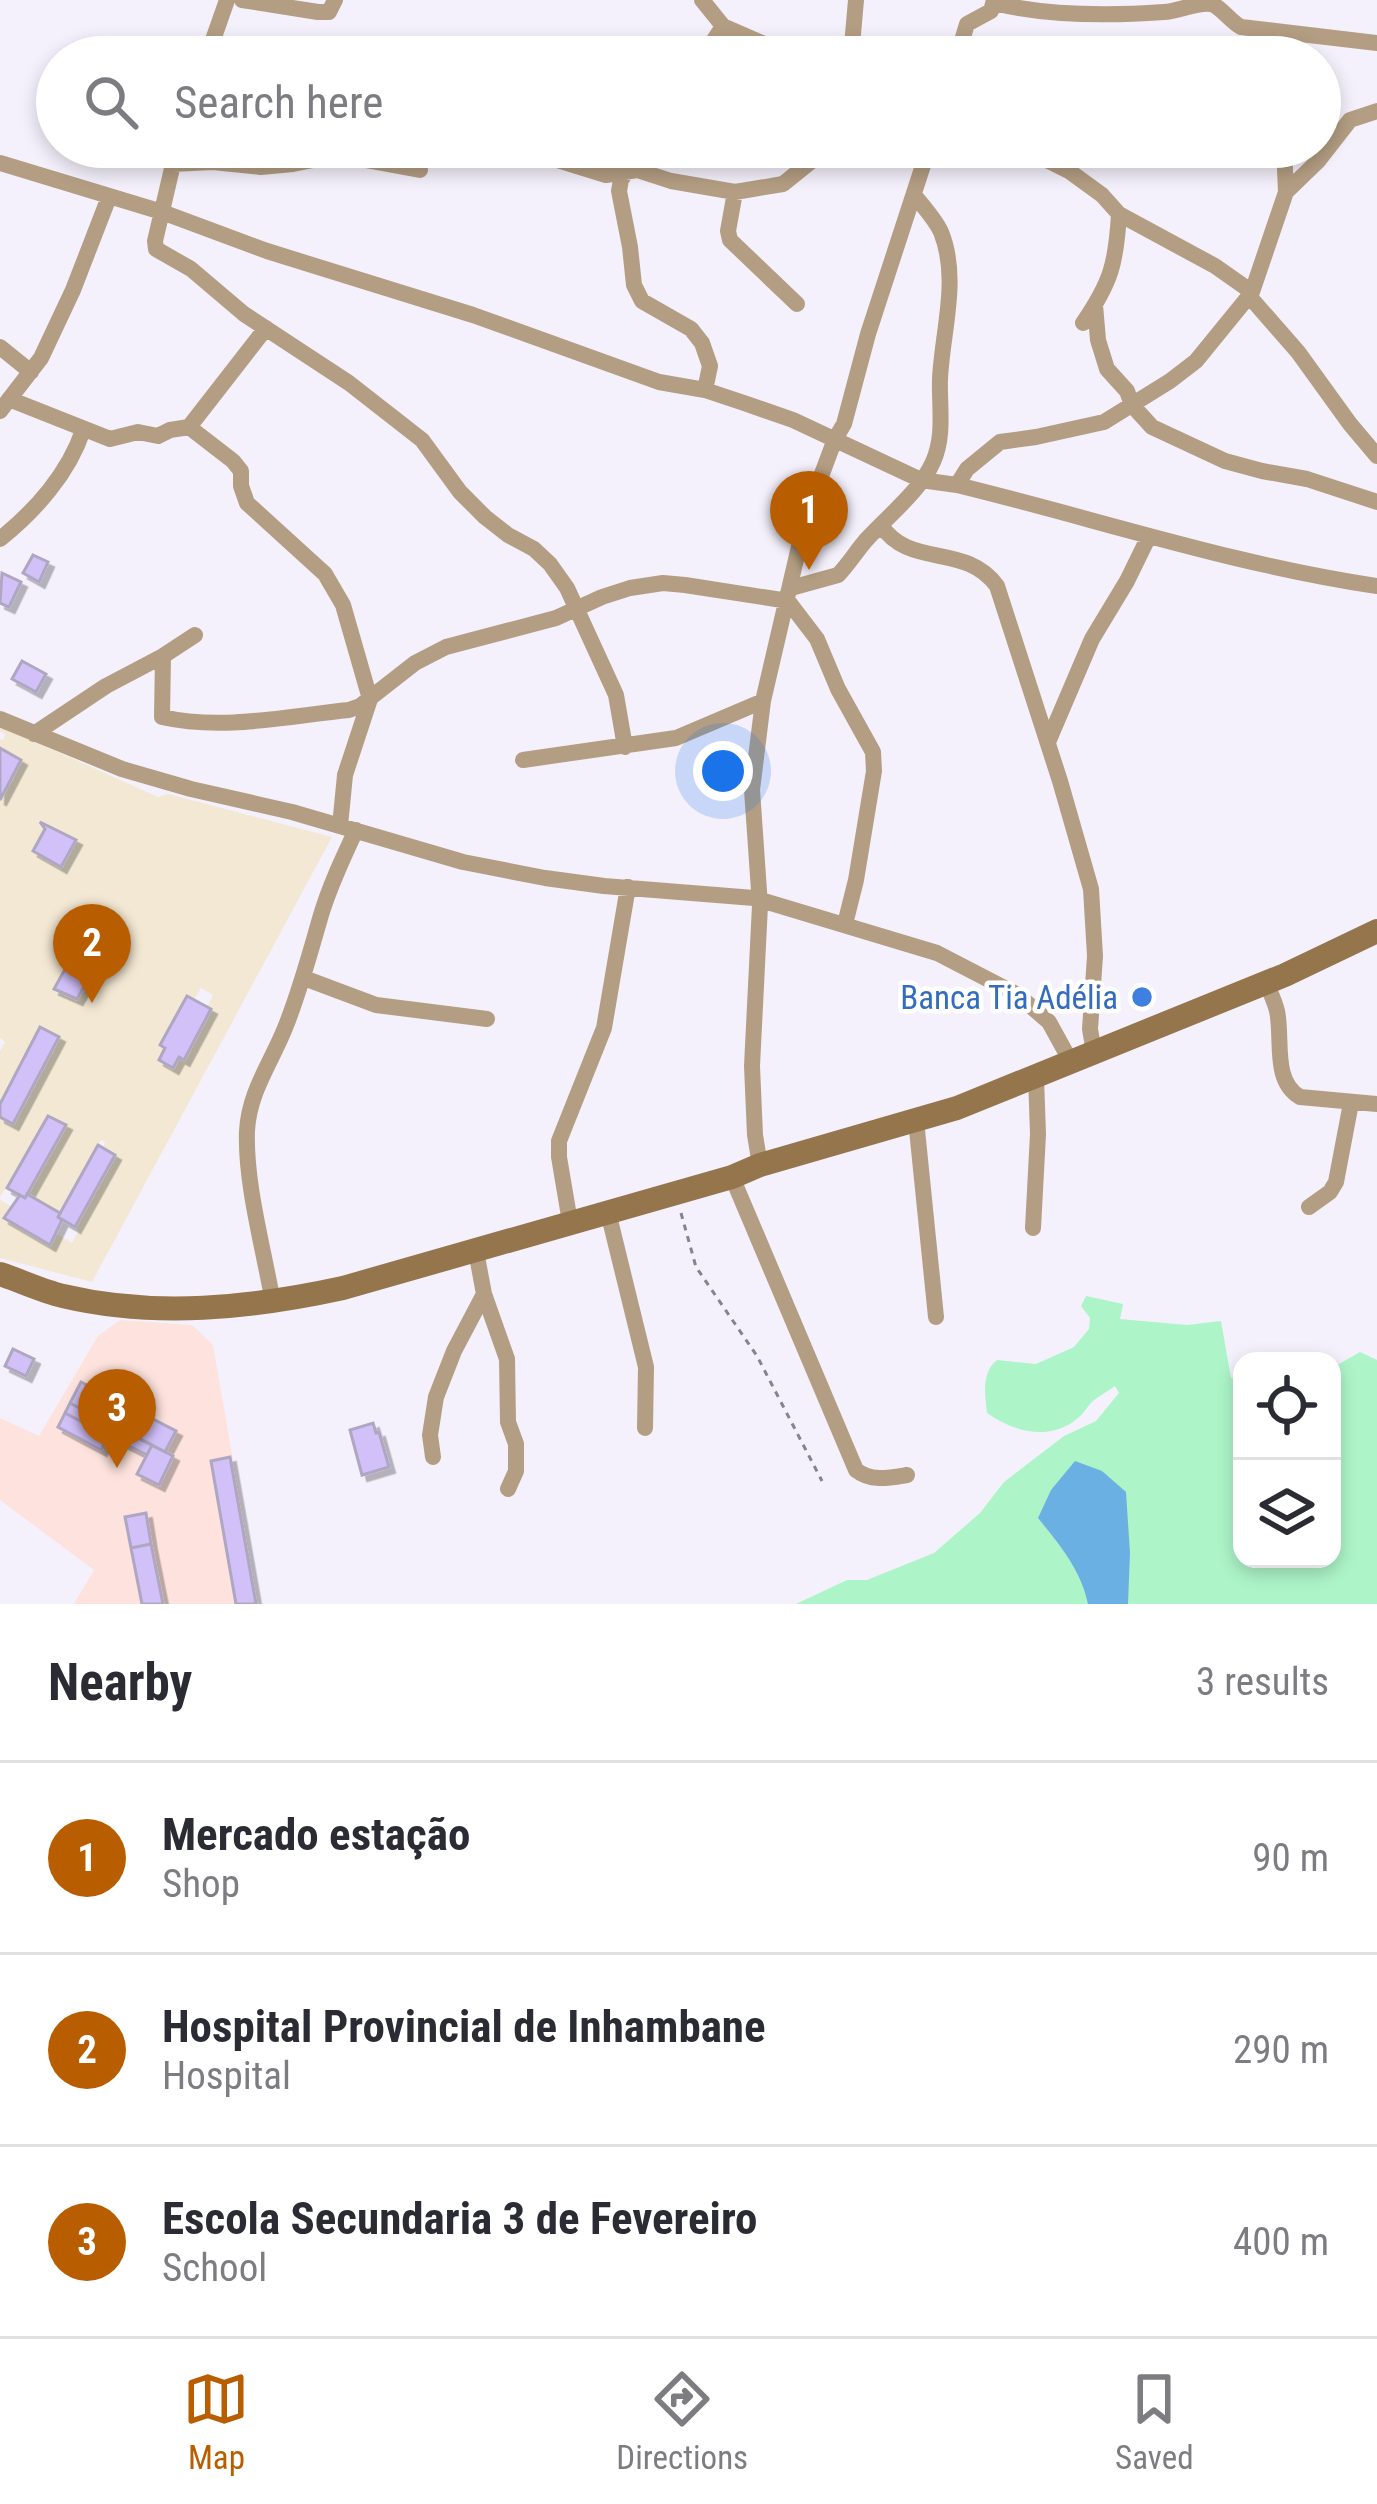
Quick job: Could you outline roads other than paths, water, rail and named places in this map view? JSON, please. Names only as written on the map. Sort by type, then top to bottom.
[{"type":"main road","points":[[0,1274],[63,1296],[190,1310],[273,1303],[343,1288],[957,1108],[1266,982],[1377,931]]},
{"type":"street","points":[[215,36],[226,0]]},
{"type":"street","points":[[242,0],[329,12],[335,0]]},
{"type":"street","points":[[702,0],[723,26],[746,36]]},
{"type":"street","points":[[853,36],[856,0]]},
{"type":"street","points":[[963,36],[967,24],[991,11],[994,2],[1031,10],[1070,6],[1169,12],[1209,4],[1240,27],[1303,36]]},
{"type":"street","points":[[717,36],[723,26]]},
{"type":"street","points":[[1341,40],[1377,43]]},
{"type":"street","points":[[1341,132],[1350,120],[1377,111]]},
{"type":"street","points":[[0,163],[559,344],[658,382],[705,390],[793,420],[921,480],[957,484],[1239,560],[1377,586]]},
{"type":"street","points":[[172,168],[156,248],[191,269],[244,314],[349,382],[422,440],[485,517],[550,564],[567,588],[616,694],[625,747]]},
{"type":"street","points":[[409,168],[420,170]]},
{"type":"street","points":[[583,168],[606,175],[637,170],[735,193],[783,184],[803,168]]},
{"type":"street","points":[[628,168],[619,191],[636,292],[642,301],[692,329],[702,343],[710,366],[705,390]]},
{"type":"street","points":[[760,1166],[752,1066],[759,899],[752,790],[763,700],[801,538],[849,408],[922,168]]},
{"type":"street","points":[[1064,168],[1102,195],[1119,214],[1215,266],[1250,294],[1377,456]]},
{"type":"street","points":[[957,484],[1000,442],[1105,422],[1196,361],[1250,294],[1286,192],[1285,168]]},
{"type":"street","points":[[1286,192],[1311,168]]},
{"type":"street","points":[[735,193],[730,240],[797,304]]},
{"type":"street","points":[[164,656],[164,718],[247,723],[350,710],[415,662],[446,647],[576,610],[630,588],[685,584],[789,594],[838,574],[921,480],[940,442],[949,268],[940,230],[914,195]]},
{"type":"street","points":[[109,197],[52,337],[4,405],[110,439],[138,432],[158,436],[189,428],[233,461],[241,471],[247,503],[333,585],[370,699],[345,776],[348,828],[335,875],[284,1033],[252,1098],[247,1129],[249,1174],[273,1303]]},
{"type":"street","points":[[1083,323],[1109,280],[1119,214]]},
{"type":"street","points":[[1095,305],[1107,369],[1152,428],[1225,460],[1377,502]]},
{"type":"street","points":[[189,428],[266,328]]},
{"type":"street","points":[[0,347],[31,372]]},
{"type":"street","points":[[0,539],[33,511],[74,451],[82,430]]},
{"type":"street","points":[[881,525],[897,544],[916,552],[952,556],[980,568],[997,586],[1090,889],[1095,956],[1090,1029],[1083,1057]]},
{"type":"street","points":[[1048,742],[1092,639],[1150,536]]},
{"type":"street","points":[[789,594],[873,752],[874,771],[845,924]]},
{"type":"street","points":[[34,734],[195,634]]},
{"type":"street","points":[[524,760],[676,738],[763,700]]},
{"type":"street","points":[[0,719],[150,778],[447,857],[503,870],[628,887],[759,899],[938,952],[1018,995],[1083,1057]]},
{"type":"street","points":[[570,1222],[559,1141],[604,1028],[628,887]]},
{"type":"street","points":[[304,978],[376,1005],[487,1019]]},
{"type":"street","points":[[1266,982],[1277,1010],[1289,1090],[1300,1096],[1377,1104]]},
{"type":"street","points":[[1033,1228],[1039,1109],[1036,1077]]},
{"type":"street","points":[[1309,1207],[1336,1182],[1351,1103]]},
{"type":"street","points":[[916,1120],[936,1317]]},
{"type":"street","points":[[732,1177],[856,1470],[865,1477],[907,1475]]},
{"type":"street","points":[[608,1212],[646,1367],[645,1427]]},
{"type":"street","points":[[476,1251],[484,1294],[507,1359],[508,1423],[516,1444],[516,1471],[508,1489]]},
{"type":"street","points":[[433,1457],[430,1435],[436,1397],[484,1294]]},
{"type":"water","points":[[1075,1461],[1102,1471],[1126,1492],[1128,1604],[1088,1604],[1075,1569],[1038,1518],[1051,1490]]},
{"type":"place","name":"Mercado estação","points":[[809,570]]},
{"type":"place","name":"Banca Tia Adélia","points":[[1142,997]]},
{"type":"place","name":"Hospital Provincial de Inhambane","points":[[92,1003]]},
{"type":"place","name":"Escola Secundaria 3 de Fevereiro","points":[[117,1468]]}]
